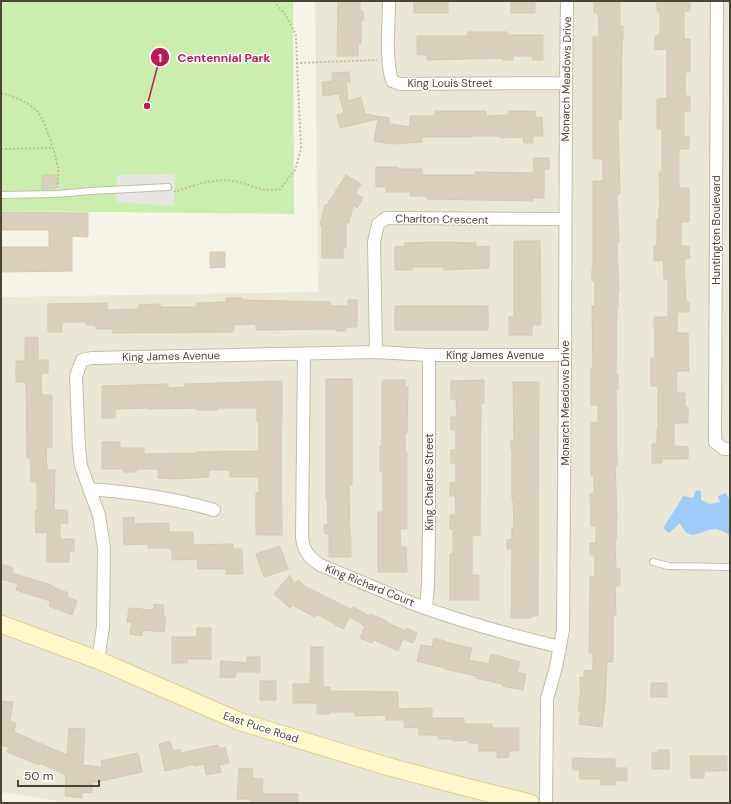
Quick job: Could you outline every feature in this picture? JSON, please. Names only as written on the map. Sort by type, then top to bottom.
[{"type":"main road","name":"East Puce Road","points":[[1,624],[98,660],[241,722],[386,766],[530,803]]},
{"type":"street","name":"King Louis Street","points":[[389,1],[388,60],[392,81],[400,84],[566,83]]},
{"type":"street","name":"Monarch Meadows Drive","points":[[546,803],[548,699],[563,630],[567,1]]},
{"type":"street","name":"Huntington Boulevard","points":[[717,1],[715,442],[724,449],[730,449]]},
{"type":"street","name":"Charlton Crescent","points":[[376,352],[374,242],[378,224],[386,218],[565,219]]},
{"type":"street","name":"King James Avenue","points":[[98,660],[103,627],[104,548],[99,514],[81,466],[79,449],[76,376],[82,360],[92,358],[376,352],[429,355],[565,354]]},
{"type":"street","name":"King Richard Court","points":[[304,354],[302,537],[308,556],[320,565],[426,608],[479,626],[560,647]]},
{"type":"street","name":"King Charles Street","points":[[426,608],[429,534],[429,355]]},
{"type":"street","points":[[89,489],[125,492],[194,504],[214,510]]},
{"type":"lane","points":[[1,195],[58,194],[168,187]]},
{"type":"lane","points":[[653,562],[668,566],[730,567]]},
{"type":"path","points":[[168,187],[176,192],[194,184],[221,181],[238,182],[264,190],[280,189],[295,170],[301,149],[296,35],[287,17],[274,1]]},
{"type":"path","points":[[297,63],[388,60]]},
{"type":"path","points":[[1,93],[14,97],[37,111],[43,119],[53,148],[58,169],[58,194]]},
{"type":"path","points":[[1,149],[53,148]]},
{"type":"shaded area","points":[[315,1],[730,1],[730,803],[69,803],[1,792],[1,297],[318,292]]},
{"type":"shaded area","points":[[175,174],[174,206],[116,202],[117,175]]},
{"type":"green space","points":[[1,1],[293,1],[294,214],[1,211]]},
{"type":"water","points":[[696,490],[701,491],[701,500],[710,504],[720,502],[718,496],[726,493],[730,501],[730,535],[721,530],[715,529],[691,535],[684,530],[680,523],[669,533],[663,528],[683,496],[693,498]]},
{"type":"building","points":[[338,1],[360,1],[360,11],[363,11],[364,20],[361,20],[361,44],[358,44],[358,56],[337,56]]},
{"type":"building","points":[[414,1],[448,1],[448,13],[414,13]]},
{"type":"building","points":[[511,1],[535,1],[535,13],[511,13]]},
{"type":"building","points":[[657,1],[690,1],[690,11],[684,11],[684,39],[690,39],[690,72],[685,72],[685,96],[690,96],[690,111],[684,111],[684,137],[689,137],[689,149],[679,149],[679,188],[689,188],[689,222],[681,222],[681,246],[689,246],[690,258],[684,259],[686,302],[689,302],[689,312],[677,312],[677,333],[688,333],[689,371],[676,371],[677,393],[685,393],[685,407],[688,407],[688,423],[674,423],[674,446],[688,447],[688,459],[662,459],[662,463],[652,463],[652,444],[657,444],[658,430],[658,386],[651,386],[651,358],[655,358],[654,317],[668,317],[668,279],[664,279],[663,260],[654,261],[654,246],[657,246],[657,219],[659,220],[660,209],[659,172],[662,172],[662,129],[657,129],[657,99],[667,98],[667,49],[655,50],[655,36],[660,36],[660,12],[657,12]]},
{"type":"building","points":[[594,2],[620,2],[620,26],[623,26],[621,120],[618,120],[620,194],[617,194],[619,291],[617,309],[616,374],[618,374],[618,390],[616,390],[617,465],[615,465],[617,515],[615,540],[616,569],[620,569],[620,586],[615,586],[616,615],[613,615],[613,662],[607,662],[602,727],[579,724],[581,711],[578,711],[581,688],[580,677],[584,678],[584,670],[593,671],[593,653],[589,653],[590,577],[595,577],[595,555],[590,555],[590,543],[596,543],[596,526],[591,526],[590,494],[594,494],[594,476],[591,476],[591,423],[598,422],[598,405],[591,405],[591,369],[593,369],[592,306],[595,306],[595,281],[592,281],[593,181],[603,181],[603,159],[593,159],[593,37],[599,36],[598,13],[594,13]]},
{"type":"building","points":[[468,32],[507,32],[507,35],[543,35],[543,60],[533,60],[532,56],[513,56],[513,60],[503,60],[503,58],[427,60],[427,55],[417,55],[417,36],[468,36]]},
{"type":"building","points":[[349,72],[350,82],[346,82],[348,101],[361,97],[365,114],[389,118],[389,124],[410,127],[410,116],[435,116],[435,111],[486,111],[486,116],[509,115],[509,111],[535,111],[535,117],[542,117],[543,136],[533,136],[533,143],[524,143],[523,137],[500,138],[500,136],[422,137],[422,142],[392,144],[374,141],[378,119],[340,128],[337,115],[344,113],[339,94],[323,96],[322,82],[333,81],[332,73]]},
{"type":"building","points":[[533,158],[549,158],[549,169],[544,169],[544,198],[533,198],[533,201],[427,199],[427,196],[410,196],[410,192],[386,192],[386,187],[376,187],[376,167],[422,169],[422,175],[475,175],[475,172],[534,173]]},
{"type":"building","points":[[42,175],[56,175],[57,188],[42,189]]},
{"type":"building","points":[[346,175],[361,184],[355,193],[363,198],[357,208],[353,205],[349,223],[346,222],[346,248],[343,248],[343,258],[322,258],[322,225],[320,225],[325,205],[327,205]]},
{"type":"building","points":[[1,212],[88,213],[88,237],[72,236],[72,271],[1,272],[1,247],[49,247],[49,230],[1,230]]},
{"type":"building","points":[[514,241],[540,241],[541,325],[532,325],[532,335],[509,335],[509,317],[514,317]]},
{"type":"building","points":[[405,243],[476,243],[476,247],[489,246],[489,268],[444,270],[444,267],[412,267],[412,270],[395,270],[395,247],[405,246]]},
{"type":"building","points":[[210,252],[225,252],[225,267],[210,268]]},
{"type":"building","points":[[226,298],[242,298],[242,300],[330,302],[330,306],[348,306],[348,300],[357,300],[357,327],[346,327],[346,331],[336,331],[336,329],[256,330],[256,324],[234,325],[234,332],[113,333],[113,329],[96,329],[96,325],[86,325],[86,322],[62,322],[62,332],[48,332],[48,304],[107,303],[107,310],[139,309],[139,305],[160,304],[160,307],[197,307],[197,303],[226,302]]},
{"type":"building","points":[[395,306],[488,306],[488,330],[395,330]]},
{"type":"building","points":[[25,337],[38,337],[38,360],[48,360],[48,373],[41,373],[42,395],[52,395],[52,447],[46,447],[47,470],[55,470],[54,510],[67,510],[68,523],[60,523],[60,539],[74,539],[74,551],[69,551],[69,562],[47,562],[47,532],[36,533],[35,511],[37,511],[37,482],[31,482],[30,457],[27,458],[26,382],[16,382],[16,361],[25,361]]},
{"type":"building","points":[[326,379],[352,379],[352,485],[349,485],[351,557],[329,557],[329,534],[325,534],[324,525],[328,525],[326,499]]},
{"type":"building","points":[[382,380],[405,380],[405,387],[408,387],[407,433],[405,433],[405,453],[407,453],[407,529],[400,529],[401,547],[406,547],[407,572],[378,572],[378,512],[383,512],[383,472],[380,472],[380,446],[382,446]]},
{"type":"building","points":[[484,380],[484,403],[481,403],[480,535],[472,536],[472,575],[479,575],[479,600],[450,600],[450,554],[453,554],[453,529],[450,529],[450,515],[456,515],[455,496],[450,496],[450,483],[456,482],[456,463],[451,463],[451,450],[456,450],[456,430],[451,430],[451,417],[457,417],[456,399],[451,399],[451,381]]},
{"type":"building","points":[[282,381],[282,535],[256,535],[256,493],[259,493],[259,477],[230,477],[230,470],[209,470],[209,477],[173,479],[158,478],[158,469],[136,469],[136,472],[124,472],[124,469],[102,469],[102,442],[120,442],[120,448],[144,448],[144,454],[259,451],[259,422],[257,422],[257,408],[218,408],[218,410],[197,410],[197,408],[115,409],[115,418],[102,418],[102,386],[168,384],[168,388],[185,387],[185,384]]},
{"type":"building","points":[[513,382],[539,382],[538,616],[531,616],[531,618],[511,618],[512,549],[507,549],[507,540],[512,539],[512,528],[514,528],[511,449],[511,441],[514,441]]},
{"type":"building","points":[[134,517],[134,524],[169,523],[169,532],[193,532],[193,545],[233,544],[233,549],[242,549],[243,574],[226,574],[226,569],[198,569],[197,559],[172,560],[172,548],[148,548],[148,544],[124,545],[123,518]]},
{"type":"building","points":[[280,546],[288,569],[264,577],[256,554]]},
{"type":"building","points":[[1,564],[13,568],[12,573],[51,585],[68,593],[67,597],[77,601],[72,615],[49,606],[50,601],[16,590],[18,584],[1,579]]},
{"type":"building","points":[[290,575],[294,585],[298,580],[306,587],[352,610],[353,607],[369,616],[370,614],[406,631],[407,628],[417,633],[413,643],[403,639],[398,651],[374,640],[372,643],[360,638],[365,626],[350,617],[343,629],[317,614],[315,617],[292,605],[290,608],[274,594]]},
{"type":"building","points":[[154,604],[164,605],[163,616],[166,617],[164,632],[143,630],[142,636],[130,634],[132,622],[127,622],[129,608],[153,610]]},
{"type":"building","points":[[197,628],[211,628],[211,659],[187,659],[187,663],[172,663],[172,637],[197,637]]},
{"type":"building","points":[[434,638],[472,648],[469,660],[489,664],[491,654],[520,662],[517,672],[526,674],[523,690],[502,686],[502,684],[476,678],[476,676],[417,661],[421,645],[432,647]]},
{"type":"building","points":[[311,647],[323,647],[323,687],[330,687],[330,691],[398,692],[398,709],[432,708],[432,718],[464,718],[464,724],[492,724],[492,728],[519,728],[519,751],[509,751],[509,757],[497,758],[497,751],[479,751],[479,743],[469,743],[469,740],[453,741],[453,739],[438,739],[438,735],[419,735],[419,727],[405,728],[404,720],[386,720],[386,715],[355,716],[355,712],[330,712],[330,714],[317,714],[317,703],[293,703],[293,684],[310,684]]},
{"type":"building","points":[[247,657],[260,657],[260,672],[236,672],[235,678],[220,677],[221,661],[247,663]]},
{"type":"building","points":[[260,681],[276,681],[276,700],[260,700]]},
{"type":"building","points":[[651,683],[667,683],[667,697],[651,697]]},
{"type":"building","points":[[1,701],[13,702],[10,721],[16,723],[14,732],[67,755],[69,728],[85,729],[83,765],[102,767],[101,761],[138,753],[142,772],[92,783],[92,793],[82,792],[82,798],[65,796],[66,775],[40,763],[39,765],[7,752],[9,747],[1,745]]},
{"type":"building","points":[[170,741],[173,751],[180,749],[181,753],[218,745],[219,749],[225,747],[229,763],[219,765],[221,772],[206,775],[204,764],[195,766],[195,764],[165,771],[159,744]]},
{"type":"building","points":[[658,750],[669,750],[669,769],[652,769],[652,753],[658,753]]},
{"type":"building","points":[[690,756],[727,756],[727,771],[704,771],[704,778],[691,778]]},
{"type":"building","points":[[572,758],[615,759],[615,768],[627,768],[627,781],[615,780],[615,785],[601,785],[601,779],[580,779],[579,770],[573,770]]},
{"type":"building","points":[[239,768],[253,769],[252,778],[263,779],[262,794],[298,794],[298,803],[250,803],[250,799],[237,799]]},
{"type":"place","name":"Centennial Park","points":[[147,106]]}]
